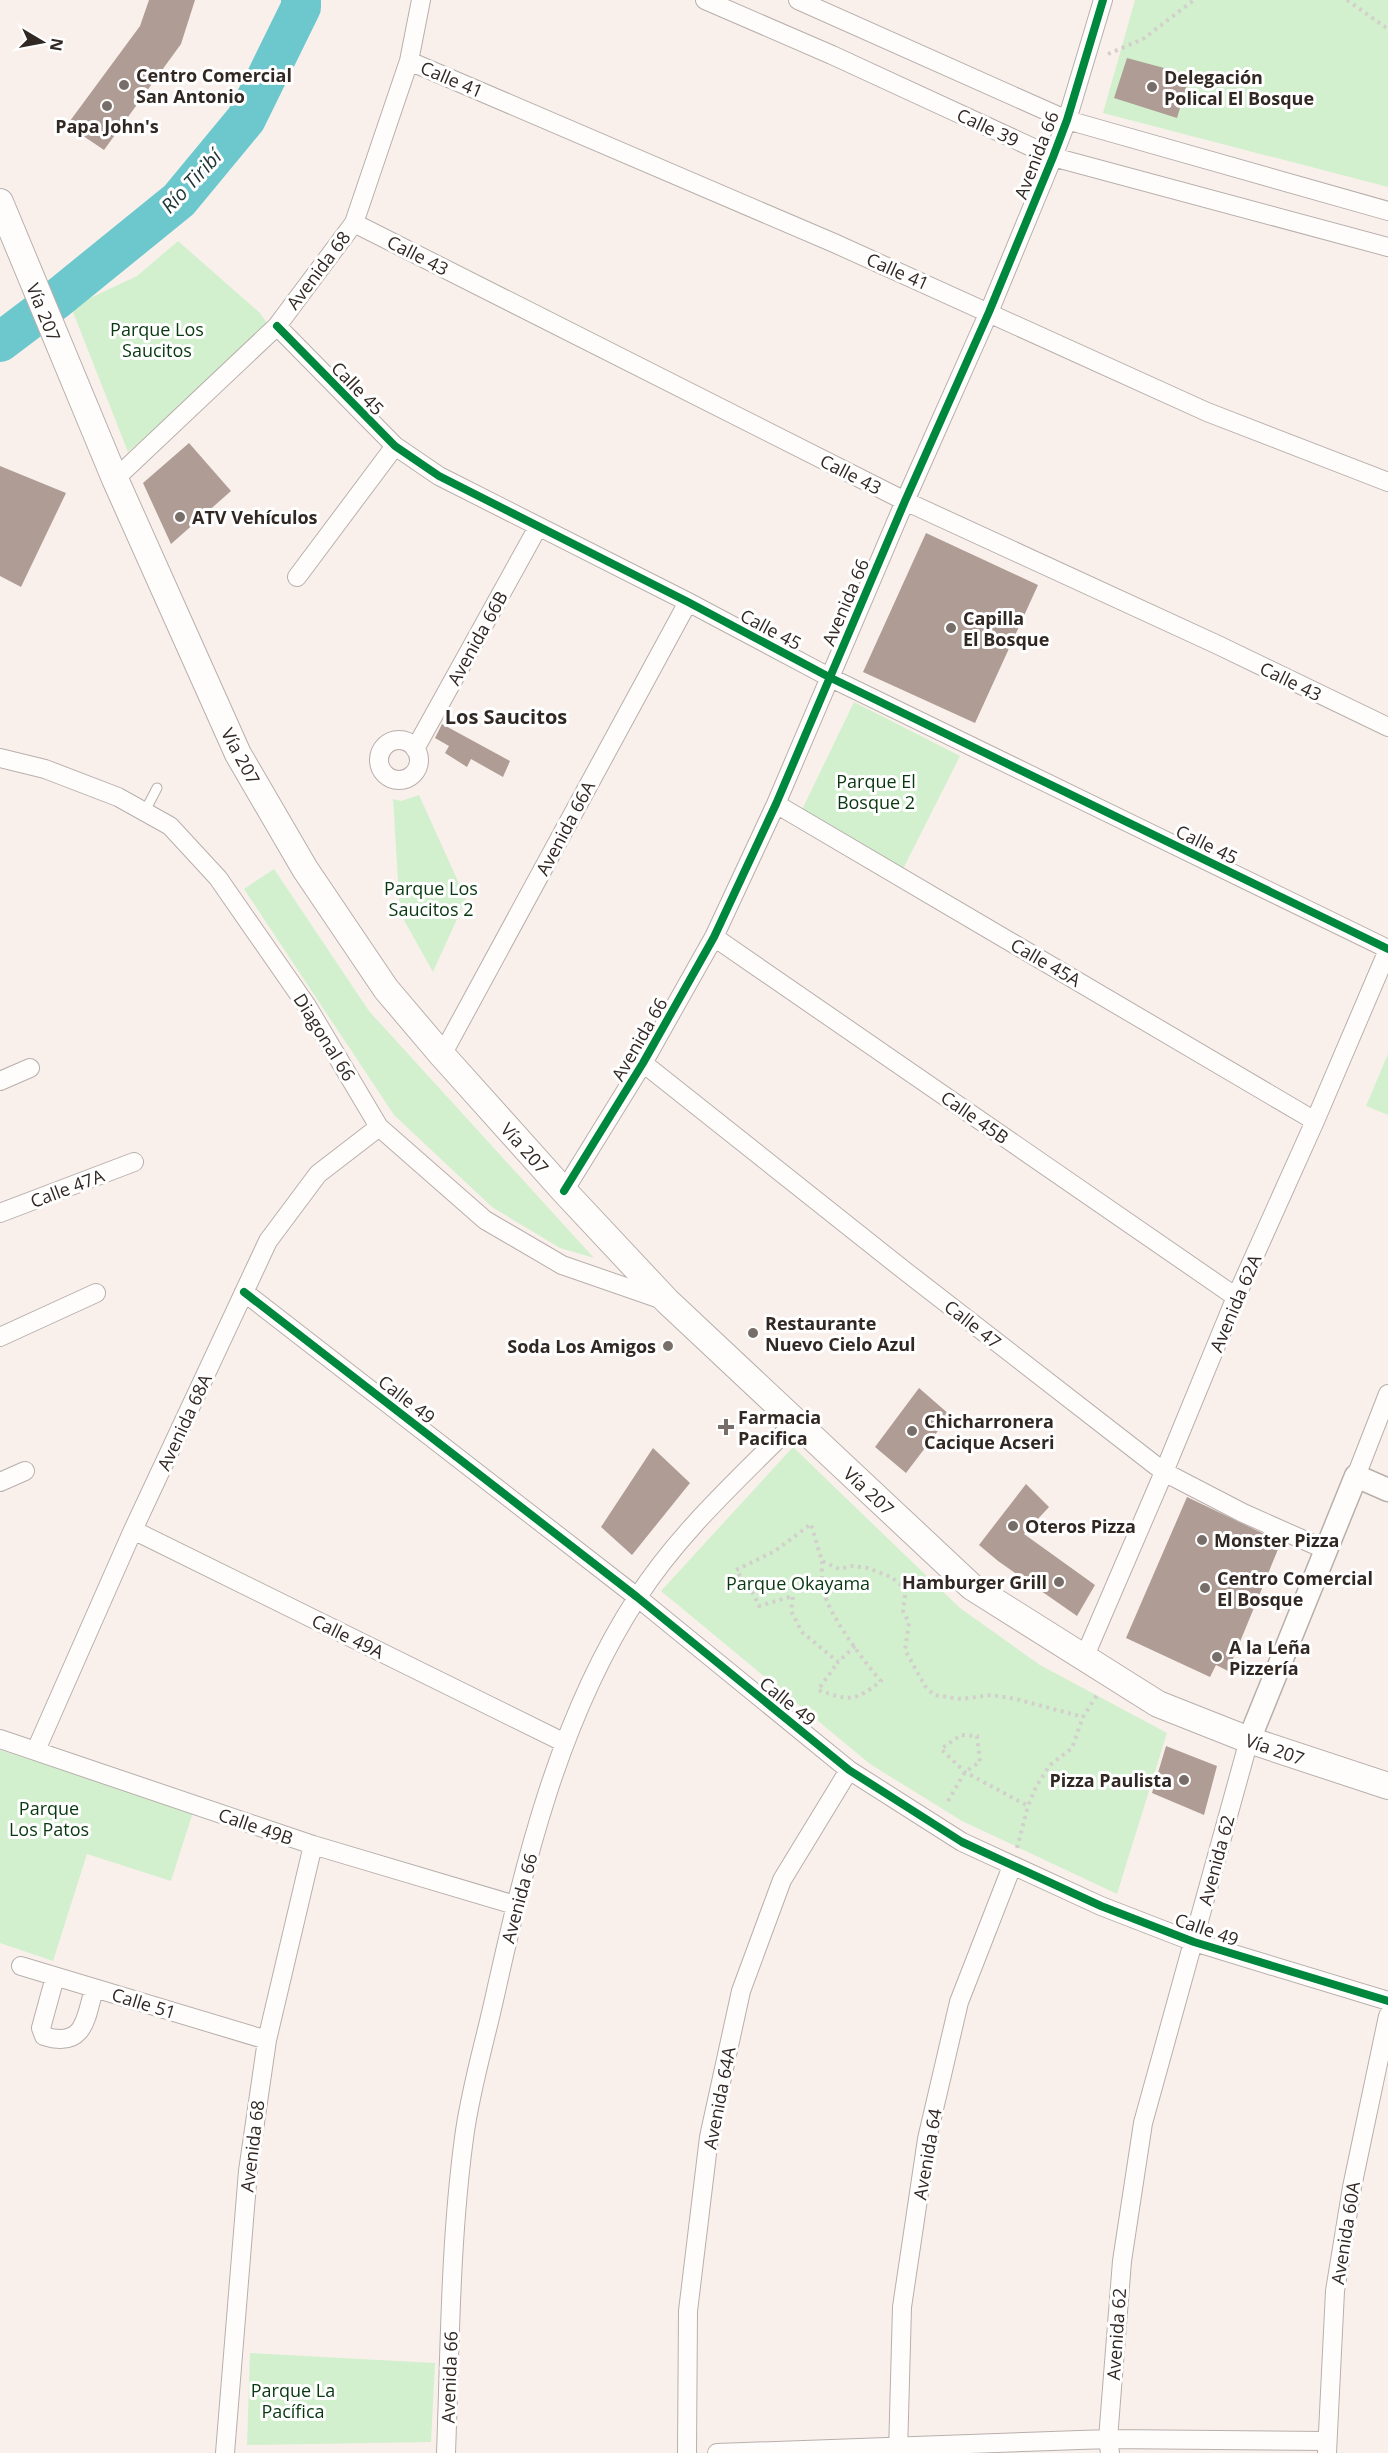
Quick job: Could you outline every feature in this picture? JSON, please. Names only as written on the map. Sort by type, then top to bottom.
[{"type":"main road","name":"Vía 207","points":[[0,202],[115,479],[211,696],[244,763],[305,870],[386,989],[442,1055],[667,1301],[972,1587],[1158,1704],[1249,1740],[1388,1786]]},
{"type":"street","name":"Avenida 68","points":[[115,479],[277,326],[354,223],[409,61],[421,0]]},
{"type":"street","name":"Calle 39","points":[[705,0],[832,55],[1053,157],[1388,247]]},
{"type":"street","points":[[798,0],[1067,120],[1388,211]]},
{"type":"street","name":"Avenida 66","points":[[564,1191],[643,1063],[714,937],[776,804],[905,501],[989,312],[1053,157],[1067,120],[1103,0]]},
{"type":"street","name":"Calle 41","points":[[409,61],[989,312],[1207,412],[1388,482]]},
{"type":"street","name":"Calle 43","points":[[354,223],[905,501],[1218,645],[1388,727]]},
{"type":"street","name":"Calle 45","points":[[277,326],[395,446],[439,476],[688,602],[829,677],[1388,949]]},
{"type":"street","points":[[297,577],[395,446]]},
{"type":"street","name":"Avenida 66B","points":[[415,749],[538,527]]},
{"type":"street","name":"Avenida 66A","points":[[442,1055],[688,602]]},
{"type":"street","name":"Diagonal 66","points":[[0,758],[45,769],[118,797],[170,826],[218,878],[307,1006],[379,1127],[485,1220],[562,1265],[667,1301]]},
{"type":"street","name":"Calle 45A","points":[[776,804],[1315,1120]]},
{"type":"street","name":"Calle 45B","points":[[714,937],[1236,1297]]},
{"type":"street","name":"Avenida 62A","points":[[1084,1658],[1236,1297],[1388,949]]},
{"type":"street","name":"Calle 47","points":[[643,1063],[905,1271],[1164,1472],[1244,1513],[1324,1549]]},
{"type":"street","points":[[0,1081],[30,1068]]},
{"type":"street","name":"Avenida 68A","points":[[36,1750],[133,1530],[268,1241],[318,1174],[379,1127]]},
{"type":"street","name":"Calle 47A","points":[[0,1213],[134,1162]]},
{"type":"street","name":"Calle 49","points":[[244,1292],[637,1597],[849,1770],[962,1842],[1101,1906],[1194,1942],[1388,2001]]},
{"type":"street","points":[[0,1337],[96,1293]]},
{"type":"street","name":"Avenida 62","points":[[1109,2446],[1122,2261],[1143,2123],[1249,1740],[1388,1394]]},
{"type":"street","name":"Avenida 66","points":[[446,2453],[454,2239],[464,2135],[515,1905],[563,1742],[598,1665],[637,1597],[682,1537],[795,1422]]},
{"type":"street","points":[[0,1482],[25,1471]]},
{"type":"street","points":[[1356,1476],[1388,1490]]},
{"type":"street","name":"Calle 49A","points":[[133,1530],[563,1742]]},
{"type":"street","name":"Calle 49B","points":[[0,1738],[313,1845],[515,1905]]},
{"type":"street","name":"Avenida 64A","points":[[687,2453],[690,2300],[709,2137],[741,1991],[782,1880],[849,1770]]},
{"type":"street","name":"Avenida 68","points":[[225,2453],[248,2171],[267,2040],[313,1845]]},
{"type":"street","name":"Avenida 64","points":[[898,2449],[902,2307],[927,2139],[959,2002],[1012,1866]]},
{"type":"street","name":"Calle 51","points":[[21,1966],[267,2040]]},
{"type":"street","points":[[55,1977],[41,2028],[44,2036],[53,2039],[64,2041],[74,2037],[83,2028],[94,1988]]},
{"type":"street","name":"Avenida 60A","points":[[1326,2447],[1335,2291],[1352,2187],[1388,2016]]},
{"type":"street","points":[[717,2453],[1109,2446],[1326,2447]]},
{"type":"lane","points":[[145,811],[157,788]]},
{"type":"path","points":[[1083,65],[1143,39],[1194,0]]},
{"type":"path","points":[[1347,0],[1349,4],[1388,29]]},
{"type":"path","points":[[838,1662],[802,1632],[791,1611],[793,1596],[759,1606],[736,1570],[775,1551],[811,1524],[822,1561],[823,1590],[831,1612],[855,1646],[862,1660],[881,1681],[862,1696],[843,1699],[818,1690],[838,1662],[855,1646]]},
{"type":"path","points":[[822,1561],[839,1569],[852,1566],[868,1568],[891,1576],[906,1589],[903,1611],[909,1623],[905,1650],[925,1686],[934,1695],[961,1699],[991,1695],[1016,1699],[1083,1717]]},
{"type":"path","points":[[1012,1866],[1028,1806],[1036,1787],[1049,1766],[1072,1748],[1083,1717],[1097,1695]]},
{"type":"path","points":[[948,1801],[965,1772],[980,1762],[977,1736],[961,1735],[941,1749],[965,1772],[1028,1806]]},
{"type":"green space","points":[[1135,0],[1388,0],[1388,187],[1103,113]]},
{"type":"green space","name":"Parque Los Saucitos","points":[[178,241],[260,313],[267,323],[204,385],[128,452],[71,307],[137,276]]},
{"type":"green space","name":"Parque El Bosque 2","points":[[854,702],[960,756],[900,875],[798,818]]},
{"type":"green space","name":"Parque Los Saucitos 2","points":[[419,795],[466,899],[433,972],[400,913],[393,799],[401,801]]},
{"type":"green space","points":[[274,869],[369,1011],[594,1258],[560,1248],[492,1207],[394,1115],[244,889]]},
{"type":"green space","points":[[1388,1054],[1388,1115],[1366,1106]]},
{"type":"green space","name":"Parque Okayama","points":[[793,1447],[960,1608],[1040,1665],[1167,1733],[1117,1894],[962,1821],[870,1764],[661,1591]]},
{"type":"green space","name":"Parque Los Patos","points":[[0,1750],[193,1812],[171,1881],[87,1854],[53,1961],[0,1943]]},
{"type":"green space","name":"Parque La Pacífica","points":[[250,2353],[435,2363],[431,2442],[247,2445]]},
{"type":"building","name":"Centro Comercial San Antonio","points":[[149,0],[195,0],[181,44],[104,150],[67,125],[140,26]]},
{"type":"building","name":"Delegación Polical El Bosque","points":[[1127,58],[1190,75],[1177,118],[1114,98]]},
{"type":"building","name":"ATV Vehículos","points":[[189,443],[231,491],[171,544],[143,483]]},
{"type":"building","points":[[0,466],[66,493],[21,587],[0,576]]},
{"type":"building","name":"Capilla El Bosque","points":[[926,533],[1038,585],[975,723],[863,672]]},
{"type":"building","points":[[442,724],[510,761],[503,777],[471,759],[467,767],[445,753],[449,746],[435,738]]},
{"type":"building","name":"Chicharronera Cacique Acseri","points":[[919,1388],[950,1415],[906,1473],[875,1447]]},
{"type":"building","points":[[653,1448],[690,1483],[632,1555],[601,1527]]},
{"type":"building","points":[[1026,1484],[1049,1507],[1024,1534],[1095,1585],[1077,1616],[998,1561],[979,1545]]},
{"type":"building","name":"Centro Comercial El Bosque","points":[[1187,1497],[1281,1542],[1228,1671],[1216,1665],[1210,1677],[1126,1638]]},
{"type":"building","name":"Pizza Paulista","points":[[1166,1746],[1217,1766],[1204,1815],[1152,1793]]},
{"type":"waterway","name":"Río Tiribí","points":[[0,342],[179,200],[246,119],[301,7],[301,0]]},
{"type":"cycle path","points":[[564,1191],[643,1063],[714,937],[776,804],[905,501],[989,312],[1053,157],[1067,120],[1103,0]]},
{"type":"cycle path","points":[[277,326],[395,446],[439,476],[688,602],[829,677],[1388,949]]},
{"type":"cycle path","points":[[244,1292],[637,1597],[849,1770],[962,1842],[1101,1906],[1194,1942],[1388,2001]]},
{"type":"place","name":"Centro Comercial San Antonio","points":[[124,85]]},
{"type":"place","name":"Delegación Polical El Bosque","points":[[1152,87]]},
{"type":"place","name":"Papa John's","points":[[107,106]]},
{"type":"place","name":"ATV Vehículos","points":[[180,517]]},
{"type":"place","name":"Capilla El Bosque","points":[[951,628]]},
{"type":"place","name":"Restaurante Nuevo Cielo Azul","points":[[753,1333]]},
{"type":"place","name":"Soda Los Amigos","points":[[668,1346]]},
{"type":"place","name":"Farmacia Pacifica","points":[[726,1427]]},
{"type":"place","name":"Chicharronera Cacique Acseri","points":[[912,1431]]},
{"type":"place","name":"Oteros Pizza","points":[[1013,1526]]},
{"type":"place","name":"Monster Pizza","points":[[1202,1540]]},
{"type":"place","name":"Hamburger Grill","points":[[1059,1582]]},
{"type":"place","name":"Centro Comercial El Bosque","points":[[1205,1588]]},
{"type":"place","name":"A la Leña Pizzería","points":[[1217,1657]]},
{"type":"place","name":"Pizza Paulista","points":[[1184,1780]]},
{"type":"district","name":"Los Saucitos","points":[[506,716]]}]
